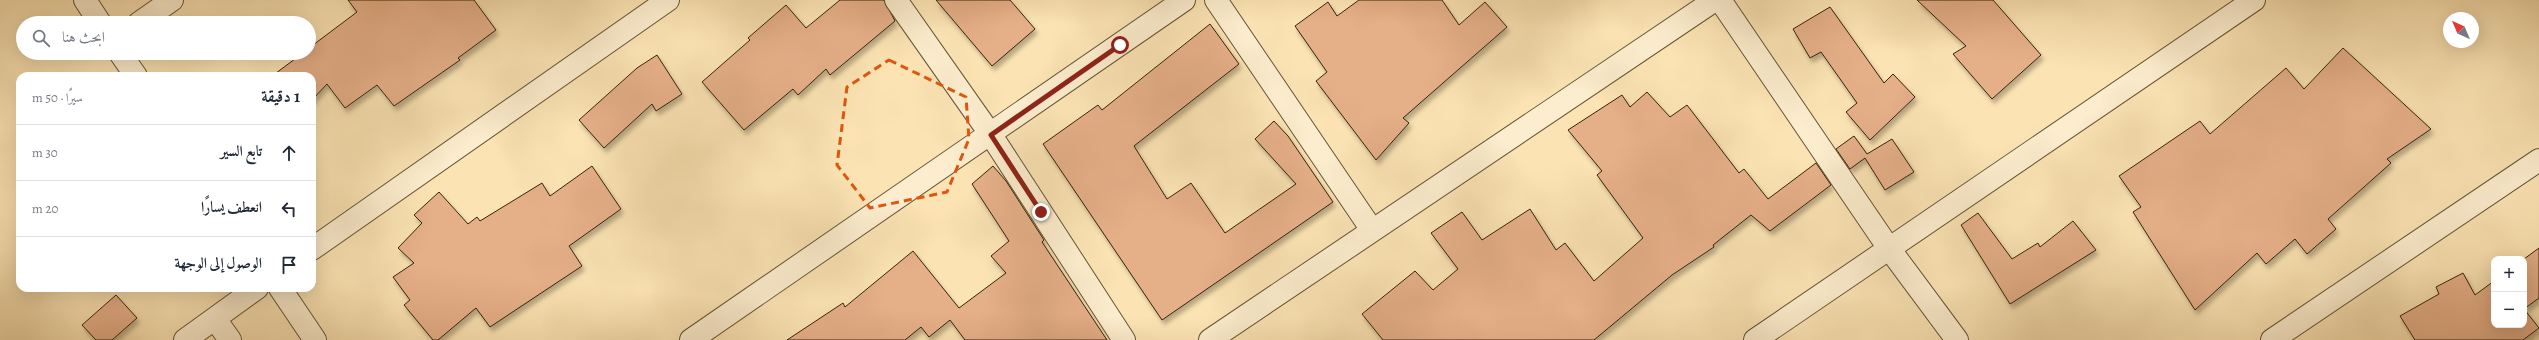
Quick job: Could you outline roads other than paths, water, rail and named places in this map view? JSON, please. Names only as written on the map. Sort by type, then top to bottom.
[{"type":"street","points":[[85,0],[95,16]]},
{"type":"street","points":[[149,16],[172,0]]},
{"type":"street","points":[[316,246],[668,0]]},
{"type":"street","points":[[896,0],[991,135],[1124,340]]},
{"type":"street","points":[[691,340],[991,135],[1184,0]]},
{"type":"street","points":[[1216,0],[1372,230]]},
{"type":"street","points":[[1210,340],[1715,0]]},
{"type":"street","points":[[1720,0],[1888,247],[1957,340]]},
{"type":"street","points":[[1755,340],[1888,247],[2254,0]]},
{"type":"street","points":[[125,60],[133,72]]},
{"type":"street","points":[[2272,340],[2539,160]]},
{"type":"street","points":[[185,340],[252,292]]},
{"type":"street","points":[[283,292],[315,340]]},
{"type":"street","points":[[215,319],[230,340]]}]
